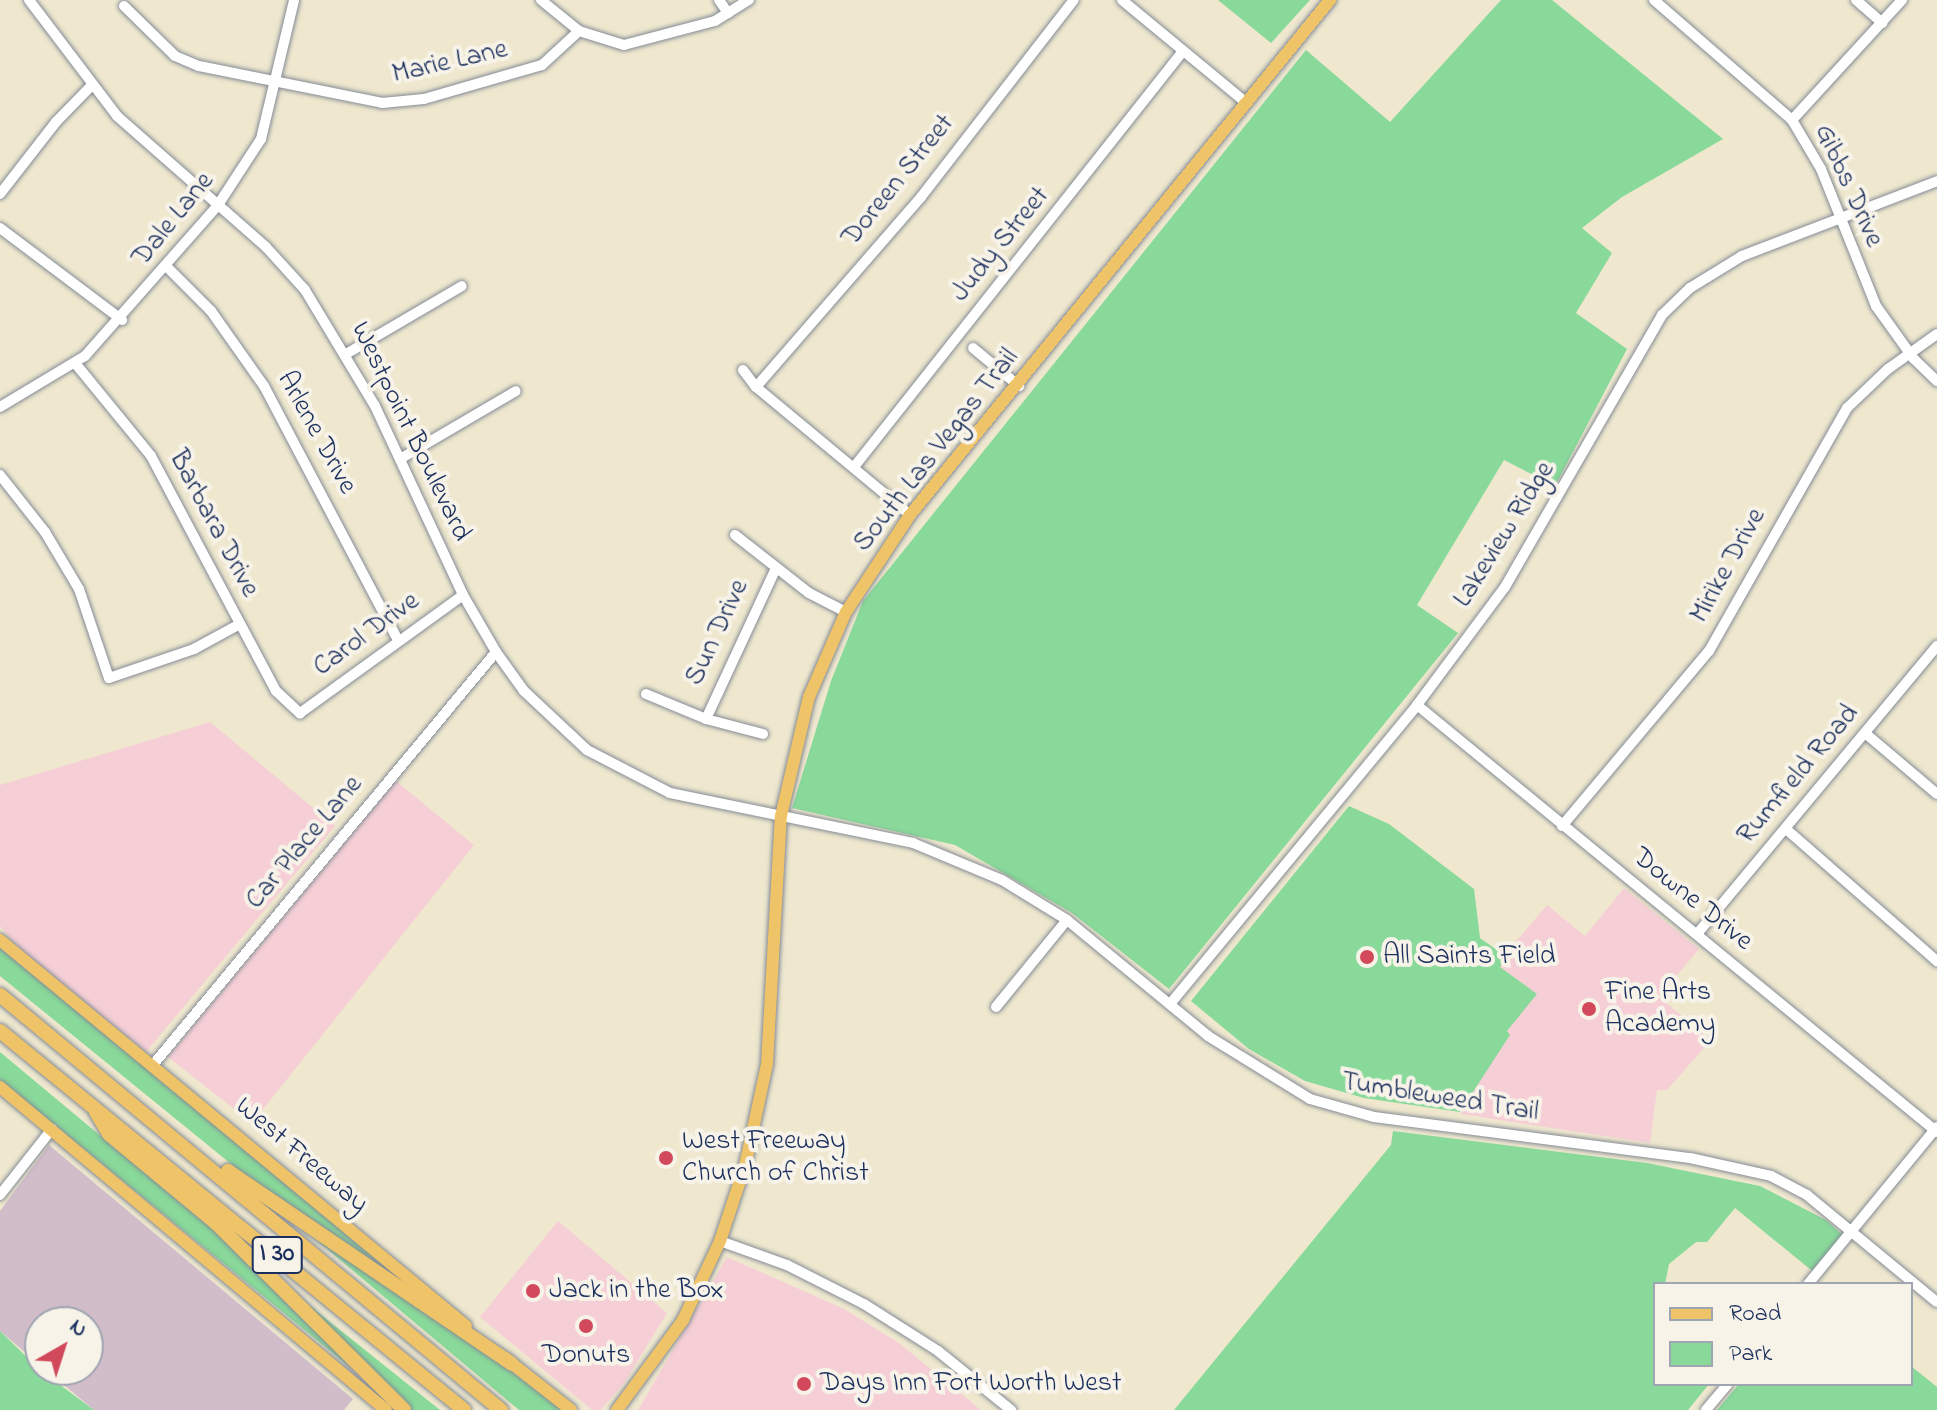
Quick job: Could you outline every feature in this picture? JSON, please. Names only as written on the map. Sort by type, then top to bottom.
[{"type":"highway","name":"I 30","points":[[0,995],[501,1410]]},
{"type":"highway","name":"I 30","points":[[0,1031],[464,1410]]},
{"type":"highway","points":[[89,1101],[109,1134],[216,1223],[404,1410]]},
{"type":"highway","points":[[191,1152],[214,1160],[512,1364]]},
{"type":"main road","name":"South Las Vegas Trail","points":[[617,1410],[669,1344],[720,1241],[745,1166],[767,1064],[781,816],[809,697],[846,612],[910,515],[1019,386],[1244,101],[1330,0]]},
{"type":"main road","name":"West Freeway","points":[[0,940],[571,1410]]},
{"type":"main road","points":[[0,1087],[386,1410]]},
{"type":"street","name":"Westpoint Boulevard","points":[[29,0],[92,85],[158,156],[218,205],[305,290],[346,354],[400,459],[463,595],[496,652],[544,712],[612,767],[680,796],[781,816]]},
{"type":"street","name":"Dale Lane","points":[[0,407],[75,363],[122,320],[218,205],[261,139],[271,82],[294,0]]},
{"type":"street","points":[[541,0],[579,31],[624,45],[728,13],[749,0]]},
{"type":"street","points":[[719,0],[728,13]]},
{"type":"street","name":"Doreen Street","points":[[756,387],[921,197],[1074,0]]},
{"type":"street","points":[[1122,0],[1244,101]]},
{"type":"street","name":"Gibbs Drive","points":[[1654,0],[1792,120],[1821,169],[1838,219],[1876,306],[1909,352],[1937,381]]},
{"type":"street","points":[[1856,0],[1882,23]]},
{"type":"street","points":[[1792,120],[1902,0]]},
{"type":"street","name":"Marie Lane","points":[[124,6],[175,56],[271,82],[382,103],[424,99],[542,65],[579,31]]},
{"type":"street","name":"Judy Street","points":[[854,467],[1183,51]]},
{"type":"street","points":[[0,194],[56,122],[92,85]]},
{"type":"street","name":"Lakeview Ridge","points":[[1170,1004],[1417,705],[1526,555],[1662,315],[1713,271],[1937,181]]},
{"type":"street","points":[[0,228],[122,320]]},
{"type":"street","name":"Arlene Drive","points":[[167,267],[211,311],[264,386],[398,640]]},
{"type":"street","points":[[346,354],[462,286]]},
{"type":"street","name":"Mirike Drive","points":[[1562,826],[1709,651],[1847,408],[1909,352],[1937,334]]},
{"type":"street","points":[[973,348],[1019,386]]},
{"type":"street","name":"Barbara Drive","points":[[75,363],[151,456],[183,508],[238,625],[276,691],[300,713]]},
{"type":"street","points":[[743,370],[756,387],[910,515]]},
{"type":"street","points":[[400,459],[516,391]]},
{"type":"street","points":[[0,475],[45,532],[79,589],[109,678],[194,649],[238,625]]},
{"type":"street","points":[[735,535],[776,568],[846,612]]},
{"type":"street","name":"Sun Drive","points":[[706,719],[776,568]]},
{"type":"street","name":"Carol Drive","points":[[300,713],[463,595]]},
{"type":"street","name":"Rumfield Road","points":[[1697,934],[1937,646]]},
{"type":"street","name":"Car Place Lane","points":[[152,1066],[496,652]]},
{"type":"street","points":[[646,694],[706,719],[763,734]]},
{"type":"street","name":"Downe Drive","points":[[1417,705],[1936,1129]]},
{"type":"street","points":[[1865,733],[1937,794]]},
{"type":"street","name":"Tumbleweed Trail","points":[[781,816],[913,843],[1002,880],[1067,920],[1257,1071],[1338,1109],[1741,1168],[1795,1189],[1853,1230],[1937,1302]]},
{"type":"street","points":[[1786,829],[1937,961]]},
{"type":"street","points":[[996,1007],[1067,920]]},
{"type":"street","points":[[0,1195],[52,1129]]},
{"type":"street","points":[[1810,1282],[1936,1129]]},
{"type":"street","points":[[720,1241],[787,1265],[864,1304],[938,1351],[1011,1410]]},
{"type":"street","points":[[1706,1410],[1726,1386]]},
{"type":"shaded area","points":[[210,722],[335,826],[146,1052],[19,948],[0,926],[0,785]]},
{"type":"shaded area","points":[[396,781],[474,845],[252,1123],[168,1057]]},
{"type":"shaded area","name":"Fine Arts Academy","points":[[1624,888],[1699,949],[1659,997],[1711,1040],[1667,1090],[1657,1090],[1650,1143],[1461,1114],[1495,1020],[1491,971],[1547,905],[1585,936]]},
{"type":"shaded area","points":[[49,1145],[353,1399],[344,1410],[94,1410],[65,1386],[104,1386],[104,1306],[24,1306],[24,1351],[0,1331],[0,1211]]},
{"type":"shaded area","points":[[558,1221],[667,1313],[625,1382],[601,1410],[592,1410],[480,1317]]},
{"type":"shaded area","points":[[727,1257],[844,1309],[899,1343],[981,1410],[638,1410]]},
{"type":"green space","points":[[1218,0],[1310,0],[1271,43]]},
{"type":"green space","points":[[1501,0],[1552,0],[1723,139],[1622,197],[1582,228],[1612,253],[1576,313],[1627,349],[1555,486],[1504,460],[1417,605],[1458,633],[1169,989],[1072,913],[955,845],[792,808],[831,681],[863,601],[1306,50],[1390,122]]},
{"type":"green space","name":"All Saints Field","points":[[1349,806],[1389,824],[1474,889],[1480,938],[1494,948],[1518,945],[1500,967],[1537,994],[1507,1031],[1510,1035],[1460,1112],[1364,1098],[1305,1081],[1249,1049],[1191,1001]]},
{"type":"green space","points":[[0,948],[409,1287],[258,1186],[0,976]]},
{"type":"green space","points":[[0,1052],[253,1263],[352,1369],[0,1080]]},
{"type":"green space","points":[[1393,1131],[1647,1163],[1760,1186],[1826,1220],[1845,1237],[1816,1274],[1735,1208],[1707,1242],[1696,1242],[1669,1264],[1665,1282],[1653,1282],[1653,1386],[1707,1386],[1688,1410],[1174,1410],[1391,1145]]},
{"type":"green space","points":[[308,1233],[496,1360],[562,1410],[519,1410]]},
{"type":"green space","points":[[299,1297],[440,1410],[409,1410]]},
{"type":"green space","points":[[0,1331],[24,1354],[24,1386],[62,1386],[94,1410],[0,1410]]},
{"type":"green space","points":[[1913,1368],[1937,1387],[1937,1410],[1717,1410],[1737,1386],[1913,1386]]},
{"type":"place","name":"All Saints Field","points":[[1367,957]]},
{"type":"place","name":"Fine Arts Academy","points":[[1589,1009]]},
{"type":"place","name":"West Freeway Church of Christ","points":[[666,1158]]},
{"type":"place","name":"Jack in the Box","points":[[533,1291]]},
{"type":"place","name":"Donuts","points":[[586,1326]]},
{"type":"place","name":"Days Inn Fort Worth West","points":[[804,1384]]}]
